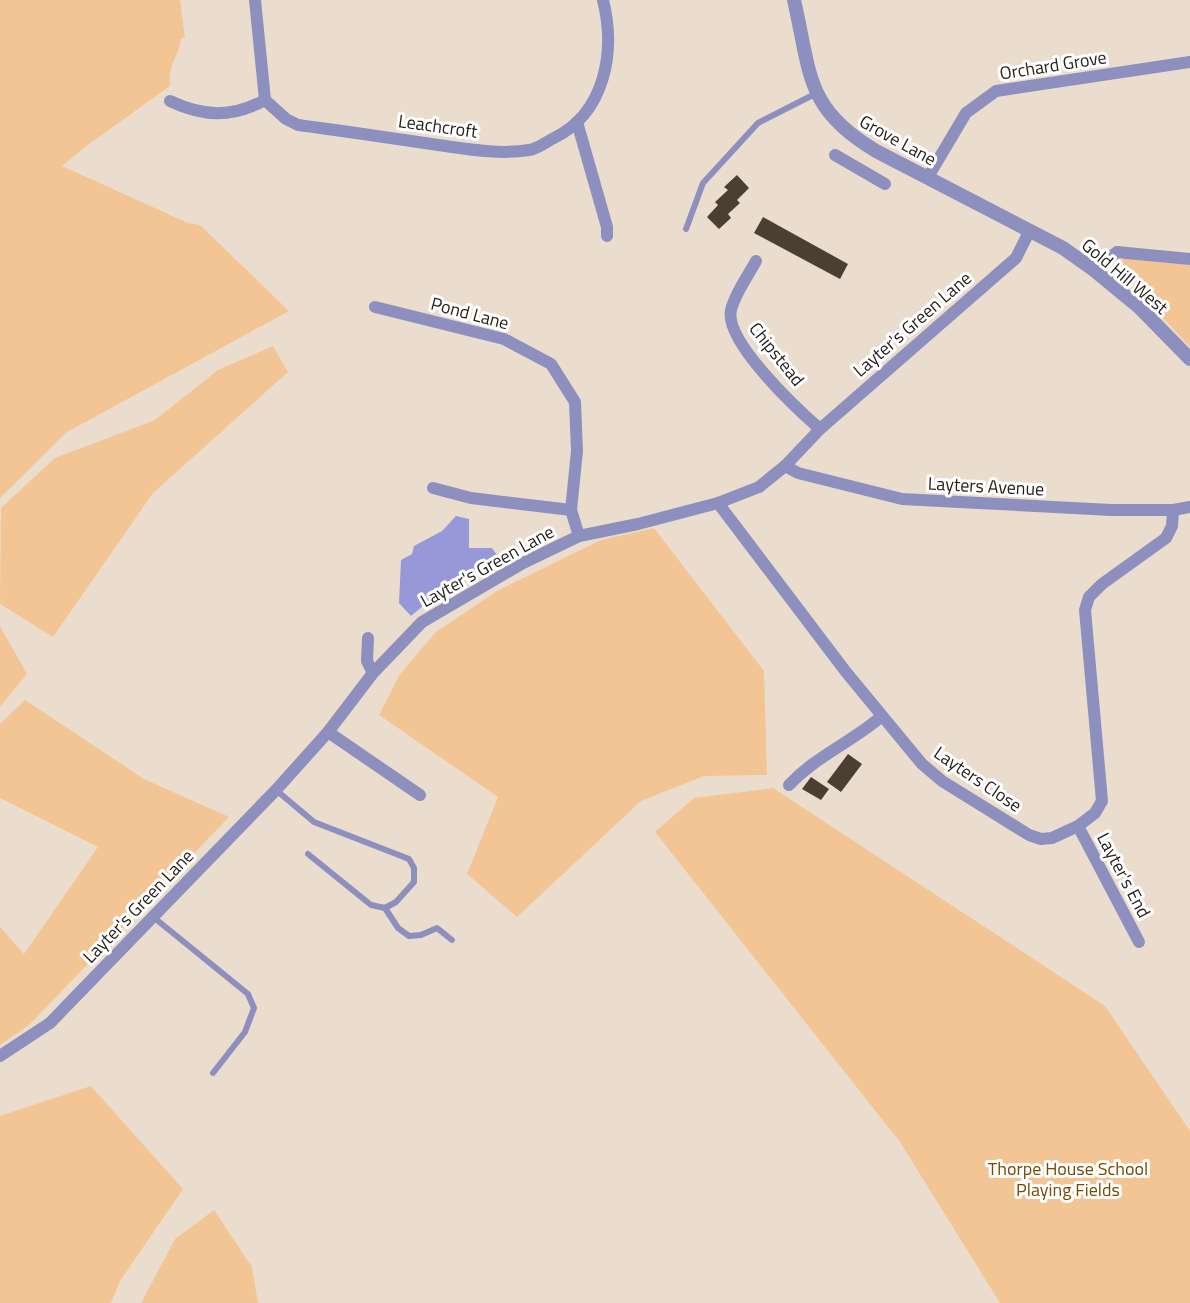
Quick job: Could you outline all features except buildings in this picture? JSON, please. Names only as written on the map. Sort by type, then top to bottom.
[{"type":"street","points":[[170,101],[211,115],[231,114],[249,109],[265,100],[255,0]]},
{"type":"street","name":"Leachcroft","points":[[265,100],[285,119],[297,125],[489,151],[530,150],[559,136],[577,122],[597,99],[602,82],[609,21],[603,0]]},
{"type":"street","name":"Grove Lane","points":[[794,0],[815,94],[832,120],[849,136],[1029,232]]},
{"type":"street","name":"Orchard Grove","points":[[928,177],[966,113],[996,92],[1190,62]]},
{"type":"street","points":[[577,122],[607,227],[607,236]]},
{"type":"street","points":[[867,172],[876,151]]},
{"type":"street","points":[[835,155],[885,184]]},
{"type":"street","name":"Gold Hill West","points":[[1029,232],[1063,248],[1094,270],[1139,306],[1190,359]]},
{"type":"street","name":"Layter's Green Lane","points":[[0,1056],[50,1023],[276,790],[328,732],[374,673],[422,622],[523,563],[579,536],[638,524],[718,503],[759,487],[784,466],[820,429],[1016,258],[1029,232]]},
{"type":"street","points":[[1094,270],[1106,258],[1117,252],[1190,259]]},
{"type":"street","name":"Chipstead","points":[[756,261],[731,310],[731,322],[744,348],[820,429]]},
{"type":"street","name":"Pond Lane","points":[[375,307],[504,339],[550,364],[575,402],[577,451],[570,510],[579,536]]},
{"type":"street","name":"Layters Avenue","points":[[784,466],[808,476],[902,500],[983,505],[1173,510],[1190,507]]},
{"type":"street","points":[[433,488],[471,498],[570,510]]},
{"type":"street","name":"Layters Close","points":[[718,503],[831,654],[922,764],[942,781],[1029,835],[1041,839],[1052,838],[1078,826],[1095,813],[1102,801],[1085,610],[1089,597],[1102,584],[1166,538],[1172,526],[1173,510]]},
{"type":"street","points":[[368,638],[367,661],[374,673]]},
{"type":"street","points":[[789,785],[806,766],[859,734],[882,716]]},
{"type":"street","points":[[328,732],[420,795]]},
{"type":"street","name":"Layter's End","points":[[1078,826],[1139,942]]},
{"type":"lane","points":[[686,229],[703,183],[758,123],[815,94]]},
{"type":"lane","points":[[276,790],[314,822],[409,859],[414,868],[414,882],[396,902],[385,908]]},
{"type":"lane","points":[[308,854],[371,905],[385,908],[406,934],[416,936],[437,928],[452,940]]},
{"type":"lane","points":[[152,916],[248,994],[254,1008],[245,1032],[213,1073]]},
{"type":"green space","points":[[0,0],[180,0],[185,38],[181,38],[172,66],[170,86],[62,166],[188,223],[200,225],[289,311],[67,432],[0,498]]},
{"type":"green space","points":[[1125,258],[1190,265],[1190,347],[1121,272],[1119,264]]},
{"type":"green space","points":[[273,346],[288,372],[153,493],[53,637],[0,604],[1,508],[55,458],[155,420],[218,370]]},
{"type":"green space","points":[[654,528],[764,671],[767,775],[704,776],[641,801],[517,917],[467,874],[498,797],[379,715],[400,674],[436,632],[497,591],[601,540]]},
{"type":"green space","points":[[0,626],[27,674],[0,707]]},
{"type":"green space","points":[[25,700],[144,779],[229,817],[29,1025],[0,1045],[0,927],[24,954],[98,847],[0,798],[0,724]]},
{"type":"green space","name":"Thorpe House School Playing Fields","points":[[773,788],[1105,1006],[1190,1131],[1190,1303],[1000,1303],[900,1142],[655,832],[694,798]]},
{"type":"green space","points":[[91,1086],[183,1189],[120,1281],[111,1303],[0,1303],[0,1116]]},
{"type":"green space","points":[[214,1210],[252,1267],[258,1303],[141,1303],[175,1239]]},
{"type":"water","points":[[456,516],[469,519],[469,548],[492,548],[500,559],[444,588],[411,616],[399,603],[401,560],[412,554],[414,546],[442,531]]}]
